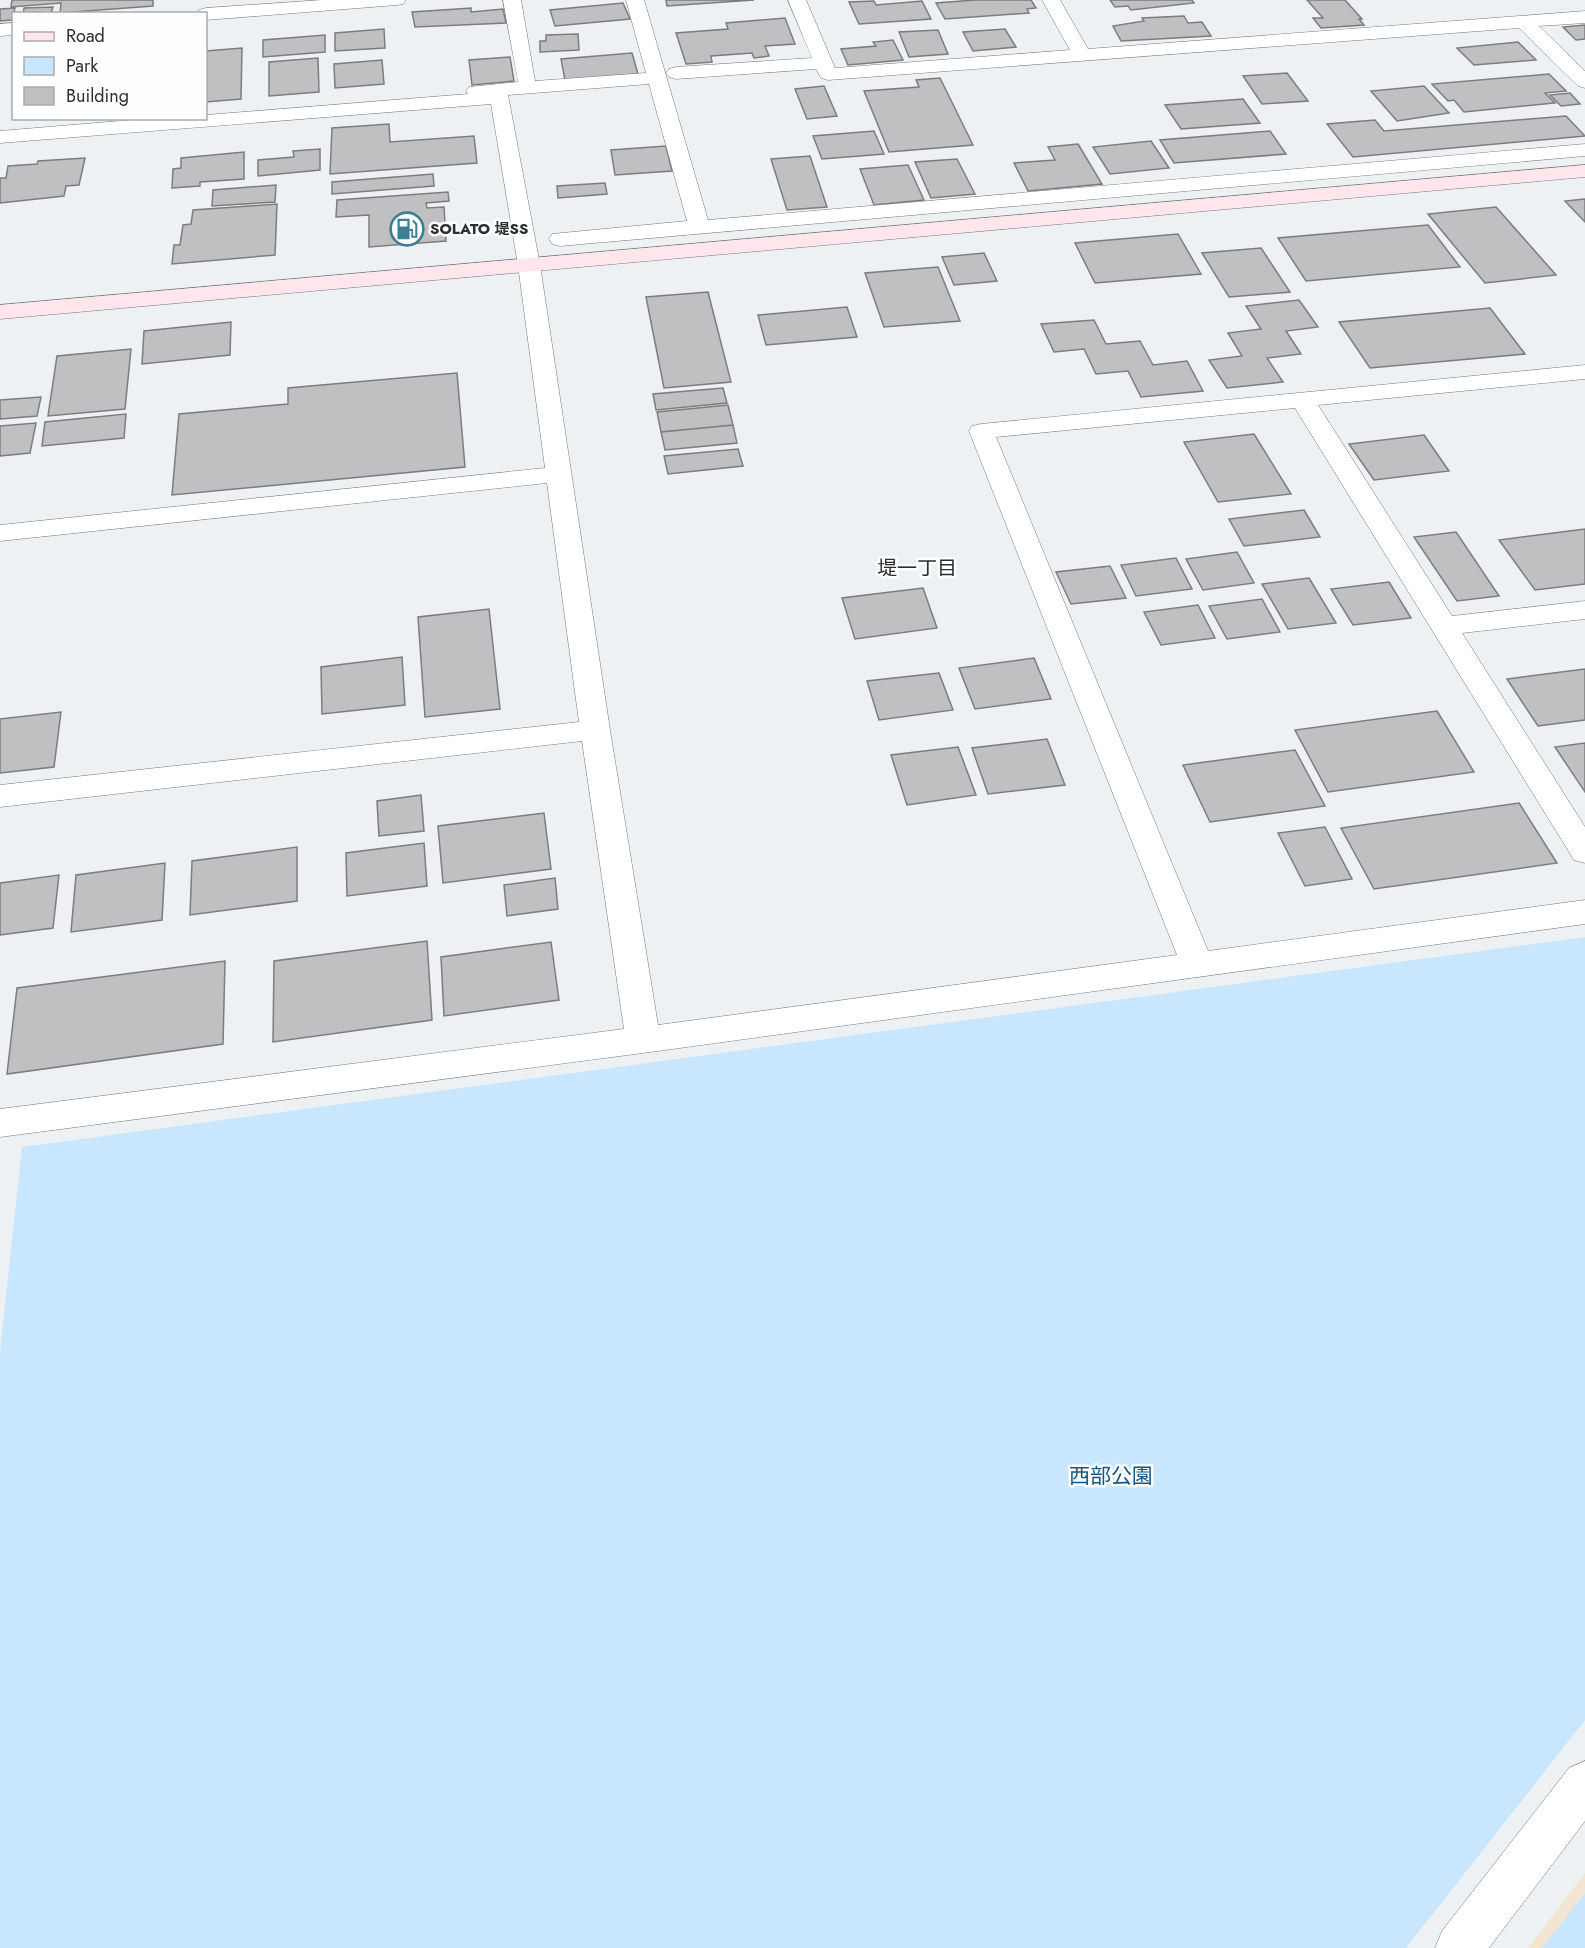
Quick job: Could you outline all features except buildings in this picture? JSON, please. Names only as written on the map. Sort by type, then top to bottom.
[{"type":"street","points":[[207,14],[397,0]]},
{"type":"street","points":[[512,0],[526,80]]},
{"type":"street","points":[[634,0],[666,75],[682,95]]},
{"type":"street","points":[[654,0],[666,75],[699,227]]},
{"type":"street","points":[[797,0],[828,74],[1585,17]]},
{"type":"street","points":[[1051,0],[1082,55]]},
{"type":"street","points":[[1524,22],[1585,82]]},
{"type":"street","points":[[207,111],[823,63]]},
{"type":"street","points":[[0,137],[500,97],[529,265],[595,730],[643,1040]]},
{"type":"street","points":[[0,127],[87,120]]},
{"type":"street","points":[[560,239],[1585,150]]},
{"type":"street","points":[[0,312],[1585,171]]},
{"type":"street","points":[[715,203],[721,225]]},
{"type":"street","points":[[1197,965],[981,431],[1585,372]]},
{"type":"street","points":[[1302,399],[1585,852]]},
{"type":"street","points":[[0,532],[558,474]]},
{"type":"street","points":[[1444,626],[1585,610]]},
{"type":"street","points":[[0,796],[595,730]]},
{"type":"street","points":[[0,1130],[0,1123],[643,1040],[1585,912]]},
{"type":"street","points":[[1459,1948],[1585,1784]]},
{"type":"shaded area","points":[[1585,1873],[1585,1948],[1528,1948]]},
{"type":"green space","name":"西部公園","points":[[1585,937],[1585,1720],[1406,1948],[0,1948],[0,1352],[22,1147]]},
{"type":"green space","points":[[1585,1893],[1585,1948],[1542,1948]]},
{"type":"place","name":"SOLATO 堤SS","points":[[407,229]]},
{"type":"district","name":"堤一丁目","points":[[917,568]]}]
